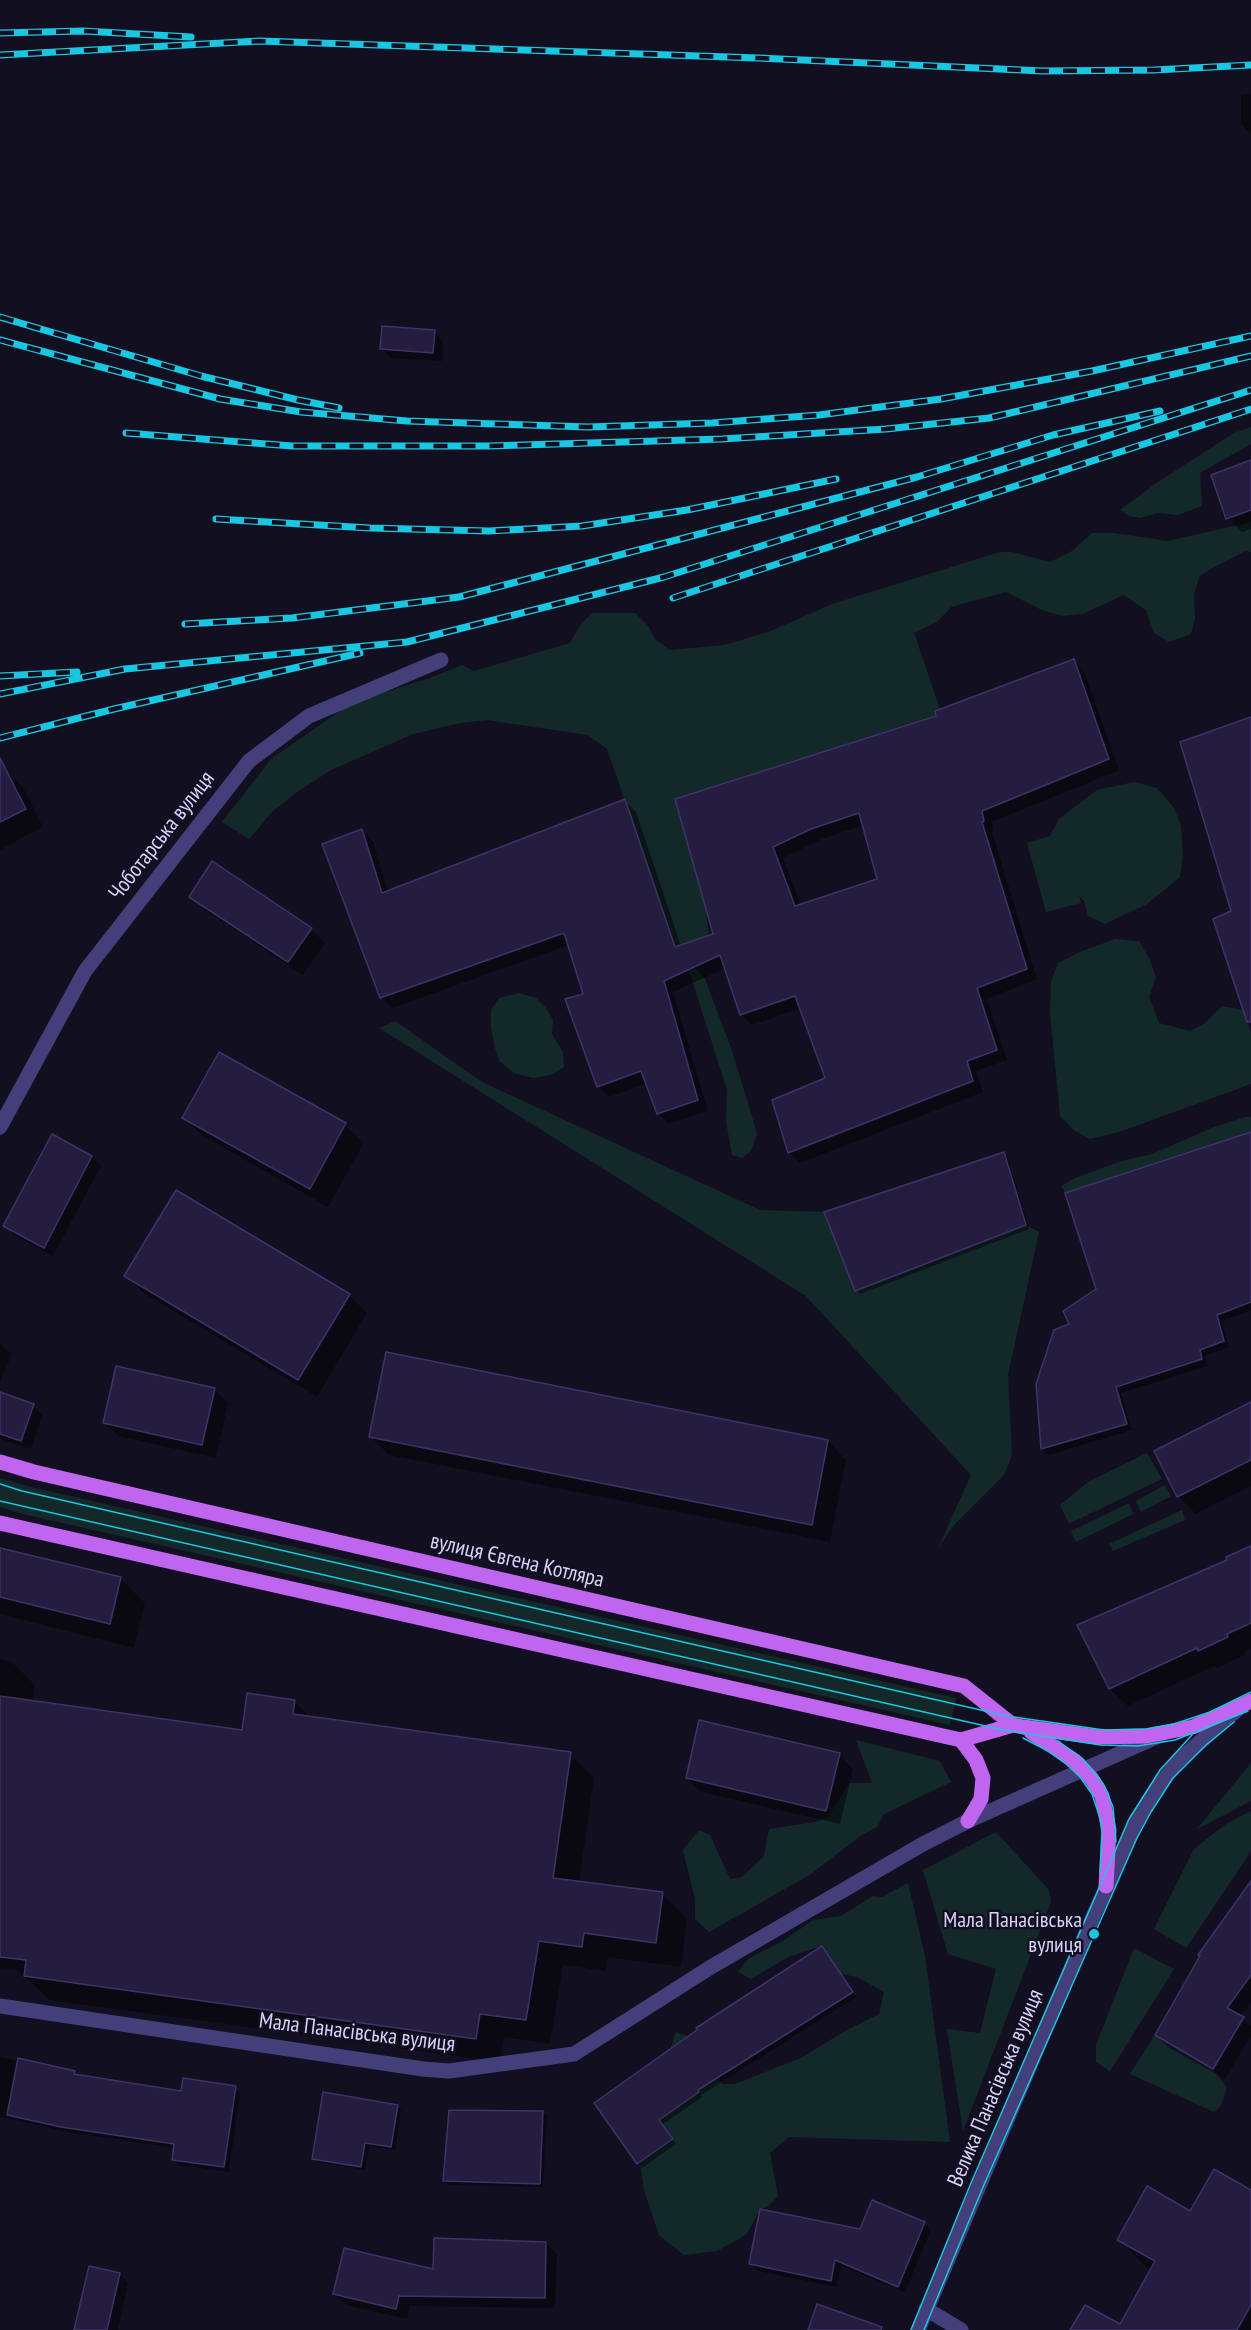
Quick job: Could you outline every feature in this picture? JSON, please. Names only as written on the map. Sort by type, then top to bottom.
[{"type":"main road","name":"вулиця Євгена Котляра","points":[[0,1462],[34,1472],[964,1686],[1018,1726],[1057,1747],[1084,1770],[1095,1784],[1108,1817],[1106,1886]]},
{"type":"main road","points":[[0,1523],[961,1740],[1018,1726],[1116,1738],[1167,1733],[1193,1726],[1246,1704]]},
{"type":"main road","points":[[961,1740],[976,1760],[983,1778],[981,1799],[968,1821]]},
{"type":"street","name":"Чоботарська вулиця","points":[[0,1127],[85,971],[249,761],[309,716],[441,660]]},
{"type":"street","name":"Велика Панасівська вулиця","points":[[918,2330],[1106,1886],[1137,1821],[1164,1778],[1194,1746],[1246,1704]]},
{"type":"street","name":"Мала Панасівська вулиця","points":[[0,2006],[449,2071],[574,2054],[711,1967],[923,1844],[968,1821],[1167,1733]]},
{"type":"street","points":[[926,2309],[962,2330]]},
{"type":"green space","points":[[1251,427],[1251,444],[1200,473],[1202,506],[1178,515],[1157,513],[1140,518],[1129,516],[1120,510],[1155,484],[1234,433]]},
{"type":"green space","points":[[1251,522],[1251,552],[1245,551],[1200,575],[1194,594],[1195,618],[1191,634],[1169,642],[1154,633],[1146,610],[1124,595],[1082,614],[1063,616],[1042,610],[1006,592],[951,607],[937,622],[914,633],[940,709],[935,711],[936,715],[675,799],[706,911],[710,946],[696,953],[675,945],[607,749],[588,735],[487,720],[460,723],[413,734],[331,770],[272,812],[249,839],[222,822],[271,759],[353,702],[430,678],[462,665],[474,671],[570,643],[580,625],[592,613],[635,613],[648,626],[656,640],[670,650],[725,645],[771,631],[832,604],[1000,552],[1012,552],[1050,562],[1072,551],[1092,533],[1114,533],[1168,541]]},
{"type":"green space","points":[[1134,782],[1157,788],[1174,808],[1181,826],[1183,855],[1180,877],[1147,904],[1105,924],[1088,916],[1084,901],[1079,896],[1081,903],[1046,912],[1027,843],[1050,836],[1059,819],[1097,790]]},
{"type":"green space","points":[[1115,939],[1139,941],[1149,958],[1156,977],[1149,997],[1159,1023],[1190,1031],[1205,1023],[1222,1006],[1243,1010],[1251,1033],[1251,1084],[1122,1131],[1090,1139],[1075,1131],[1060,1116],[1050,1012],[1051,981],[1058,963]]},
{"type":"green space","points":[[687,964],[693,965],[705,979],[731,1048],[757,1134],[751,1151],[742,1158],[732,1155],[726,1121],[727,1090]]},
{"type":"green space","points":[[519,993],[536,998],[553,1020],[552,1034],[563,1052],[564,1067],[551,1075],[533,1078],[514,1073],[500,1062],[491,1028],[491,1010],[499,998]]},
{"type":"green space","points":[[395,1021],[482,1082],[760,1210],[824,1212],[855,1291],[1026,1225],[1039,1232],[1008,1375],[1012,1455],[1004,1475],[955,1524],[938,1548],[971,1475],[806,1296],[379,1028]]},
{"type":"green space","points":[[1251,1117],[1251,1132],[1065,1193],[1061,1186],[1075,1178],[1125,1160],[1152,1154],[1214,1127]]},
{"type":"green space","points":[[1147,1453],[1162,1479],[1069,1524],[1060,1505],[1088,1482]]},
{"type":"green space","points":[[0,1478],[31,1487],[956,1698],[950,1725],[23,1514],[0,1507]]},
{"type":"green space","points":[[1165,1485],[1171,1496],[1141,1512],[1136,1501]]},
{"type":"green space","points":[[1129,1503],[1133,1514],[1076,1542],[1071,1531]]},
{"type":"green space","points":[[1182,1510],[1185,1520],[1113,1551],[1109,1544]]},
{"type":"green space","points":[[856,1740],[940,1761],[951,1782],[884,1814],[877,1827],[860,1836],[811,1874],[709,1932],[695,1919],[695,1899],[683,1850],[699,1830],[710,1835],[730,1879],[742,1877],[764,1856],[769,1829],[815,1822],[828,1817],[849,1783],[872,1783]]},
{"type":"green space","points":[[1251,1763],[1251,1801],[1197,1829]]},
{"type":"green space","points":[[1251,1811],[1251,1851],[1186,1948],[1154,1929],[1194,1849],[1226,1824]]},
{"type":"green space","points":[[996,1832],[1049,1890],[1051,1902],[963,2131],[947,2029],[980,2033],[996,1969],[948,1954],[923,1870]]},
{"type":"green space","points":[[908,1883],[925,1956],[950,2142],[789,2137],[770,2153],[778,2196],[767,2207],[760,2209],[747,2234],[717,2251],[684,2255],[659,2235],[644,2190],[640,2163],[673,2140],[659,2120],[699,2092],[670,2050],[676,2032],[687,2036],[700,2058],[723,2084],[735,2084],[803,2057],[843,2032],[879,2014],[884,1992],[857,1977],[841,1974],[822,1946],[788,1957],[751,1979],[738,1972],[749,1958],[783,1941],[813,1920],[841,1916],[873,1896],[882,1897]]},
{"type":"green space","points":[[1134,1948],[1174,1969],[1110,2071],[1096,2062],[1096,2045]]},
{"type":"green space","points":[[1155,2035],[1213,2069],[1227,2088],[1221,2105],[1214,2112],[1130,2074]]},
{"type":"building","points":[[382,326],[435,330],[433,353],[380,349]]},
{"type":"building","points":[[1251,460],[1251,510],[1226,519],[1211,475]]},
{"type":"building","points":[[1074,659],[1109,759],[982,811],[984,821],[982,822],[1027,969],[977,988],[997,1050],[967,1061],[973,1081],[788,1153],[772,1100],[825,1078],[795,996],[740,1015],[720,955],[664,981],[698,1100],[657,1114],[641,1071],[597,1087],[565,999],[583,994],[564,933],[380,998],[322,844],[362,829],[382,893],[625,799],[675,947],[713,934],[675,799],[936,716],[935,711]],"holes":[[[859,813],[877,879],[795,906],[773,847],[811,829]]]},
{"type":"building","points":[[1251,717],[1251,1022],[1247,1022],[1213,919],[1231,911],[1180,742]]},
{"type":"building","points":[[0,758],[26,809],[0,822]]},
{"type":"building","points":[[212,861],[312,928],[288,962],[189,897]]},
{"type":"building","points":[[219,1052],[346,1123],[310,1189],[182,1118]]},
{"type":"building","points":[[1251,1132],[1251,1302],[1217,1315],[1224,1341],[1200,1350],[1202,1359],[1116,1387],[1127,1424],[1041,1449],[1036,1384],[1054,1330],[1069,1324],[1063,1311],[1096,1289],[1065,1193]]},
{"type":"building","points":[[52,1134],[92,1156],[44,1248],[3,1226]]},
{"type":"building","points":[[1004,1152],[1026,1225],[855,1291],[824,1212]]},
{"type":"building","points":[[176,1190],[350,1294],[298,1380],[124,1276]]},
{"type":"building","points":[[386,1352],[828,1440],[812,1525],[369,1437]]},
{"type":"building","points":[[116,1366],[215,1388],[202,1445],[103,1423]]},
{"type":"building","points":[[0,1392],[34,1404],[21,1441],[0,1434]]},
{"type":"building","points":[[1251,1402],[1251,1460],[1177,1497],[1154,1451]]},
{"type":"building","points":[[1251,1546],[1251,1623],[1198,1651],[1197,1648],[1109,1689],[1077,1625],[1227,1560],[1226,1557]]},
{"type":"building","points":[[0,1548],[121,1577],[110,1624],[0,1597]]},
{"type":"building","points":[[247,1693],[295,1700],[293,1714],[571,1752],[553,1878],[663,1892],[656,1943],[584,1933],[582,1947],[539,1941],[526,2020],[480,2014],[476,2039],[24,1976],[26,1960],[0,1957],[0,1696],[242,1730]]},
{"type":"building","points":[[699,1720],[840,1753],[826,1811],[686,1778]]},
{"type":"building","points":[[1251,1881],[1251,1975],[1227,2008],[1244,2017],[1213,2069],[1155,2035],[1200,1956],[1198,1955]]},
{"type":"building","points":[[822,1946],[853,1992],[698,2090],[699,2092],[659,2120],[673,2139],[637,2164],[594,2103],[697,2030],[696,2028]]},
{"type":"building","points":[[18,2058],[75,2071],[74,2074],[181,2091],[183,2078],[236,2086],[224,2167],[172,2160],[174,2144],[61,2127],[7,2115]]},
{"type":"building","points":[[323,2092],[398,2105],[391,2147],[365,2143],[361,2167],[312,2159]]},
{"type":"building","points":[[449,2110],[543,2111],[540,2184],[443,2181]]},
{"type":"building","points":[[1214,2169],[1251,2190],[1251,2305],[1237,2330],[1070,2330],[1085,2305],[1120,2324],[1155,2261],[1117,2240],[1147,2186],[1190,2211]]},
{"type":"building","points":[[872,2200],[925,2222],[898,2287],[835,2260],[831,2281],[749,2264],[760,2209],[860,2229]]},
{"type":"building","points":[[434,2238],[546,2242],[545,2298],[399,2296],[396,2309],[333,2294],[344,2248],[433,2269]]},
{"type":"building","points":[[89,2266],[120,2273],[107,2330],[74,2330]]},
{"type":"building","points":[[817,2304],[882,2327],[881,2330],[808,2330]]},
{"type":"tram line","points":[[0,1484],[22,1491],[1007,1716],[1104,1730],[1146,1729],[1174,1724],[1210,1712],[1251,1692]]},
{"type":"tram line","points":[[0,1501],[1003,1730],[1101,1745],[1138,1746],[1175,1740],[1248,1711]]},
{"type":"tram line","points":[[924,2330],[983,2187],[1137,1838],[1173,1778],[1206,1745],[1234,1722]]},
{"type":"tram line","points":[[911,2330],[971,2183],[1129,1819],[1160,1770],[1192,1735]]},
{"type":"tram line","points":[[1023,1738],[1048,1751],[1066,1764],[1080,1777],[1092,1794],[1102,1832],[1100,1873]]},
{"type":"tram line","points":[[1058,1741],[1083,1759],[1104,1785],[1113,1807],[1116,1842]]},
{"type":"railway","points":[[0,33],[83,31],[191,37]]},
{"type":"railway","points":[[0,55],[260,41],[758,58],[1043,71],[1154,70],[1251,65]]},
{"type":"railway","points":[[0,317],[201,376],[339,408]]},
{"type":"railway","points":[[0,340],[220,399],[301,412],[407,421],[588,427],[712,423],[819,415],[941,399],[1092,371],[1251,336]]},
{"type":"railway","points":[[126,433],[292,446],[489,446],[722,439],[886,429],[989,418],[1251,356]]},
{"type":"railway","points":[[0,694],[125,669],[407,642],[664,577],[1251,390]]},
{"type":"railway","points":[[673,598],[1251,409]]},
{"type":"railway","points":[[185,624],[292,618],[459,597],[917,477],[1053,435],[1160,411]]},
{"type":"railway","points":[[216,519],[370,528],[489,531],[582,526],[687,510],[836,479]]},
{"type":"railway","points":[[0,738],[114,709],[360,653]]},
{"type":"railway","points":[[0,676],[77,672]]},
{"type":"place","name":"Мала Панасівська вулиця","points":[[1094,1934]]}]
